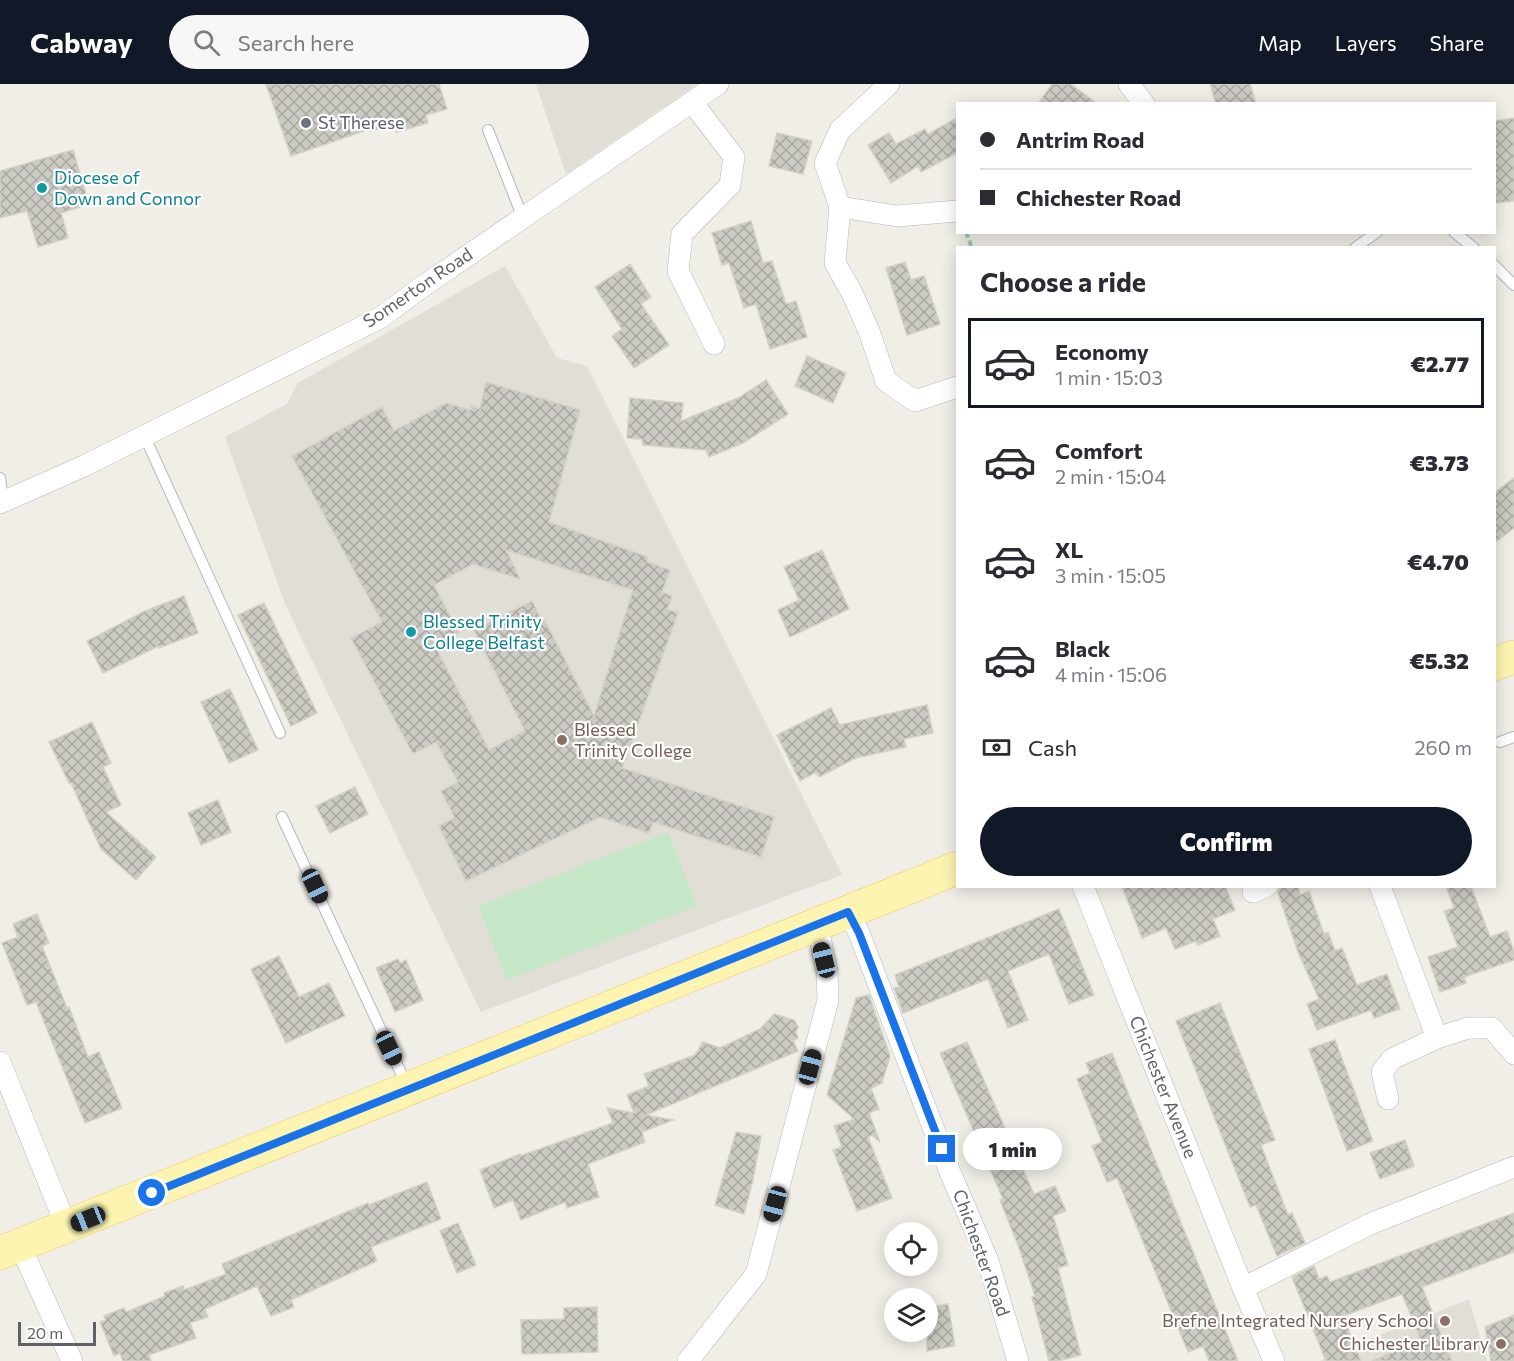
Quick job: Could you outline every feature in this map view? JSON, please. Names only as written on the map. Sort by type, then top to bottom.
[{"type":"main road","points":[[1496,663],[1514,657]]},
{"type":"main road","points":[[10,1249],[956,868]]},
{"type":"street","name":"Somerton Road","points":[[2,502],[84,466],[380,318],[718,84]]},
{"type":"street","points":[[889,84],[840,130],[825,163],[840,207],[835,263],[869,331],[886,381],[915,400],[956,387]]},
{"type":"street","points":[[1130,84],[1143,102]]},
{"type":"street","points":[[692,102],[734,157],[730,185],[682,234],[678,271],[714,344]]},
{"type":"street","points":[[840,207],[897,216],[956,211]]},
{"type":"street","name":"Chichester Avenue","points":[[1084,888],[1274,1361]]},
{"type":"street","points":[[1381,888],[1437,1038]]},
{"type":"street","name":"Chichester Road","points":[[848,912],[859,933],[950,1172],[988,1261],[1018,1361]]},
{"type":"street","points":[[688,1361],[756,1274],[828,1000],[827,971],[817,924]]},
{"type":"street","points":[[1388,1099],[1382,1072],[1392,1059],[1437,1038],[1468,1028],[1492,1028],[1514,1054]]},
{"type":"street","points":[[0,1062],[67,1228]]},
{"type":"street","points":[[1243,1288],[1370,1224],[1513,1160]]},
{"type":"street","points":[[10,1249],[72,1361]]},
{"type":"lane","points":[[489,130],[523,218]]},
{"type":"lane","points":[[1358,246],[1374,234]]},
{"type":"lane","points":[[1456,234],[1472,246]]},
{"type":"lane","points":[[1496,267],[1514,285]]},
{"type":"lane","points":[[144,435],[280,733]]},
{"type":"lane","points":[[0,478],[2,502]]},
{"type":"lane","points":[[1500,742],[1514,737]]},
{"type":"lane","points":[[282,817],[408,1088]]},
{"type":"shaded area","points":[[536,84],[697,84],[566,174]]},
{"type":"shaded area","name":"Blessed Trinity College","points":[[505,266],[557,358],[587,366],[842,875],[481,1012],[285,604],[225,437],[287,404],[298,383]]},
{"type":"shaded area","name":"Brefne Integrated Nursery School","points":[[1469,1299],[1487,1361],[1320,1361],[1362,1342]]},
{"type":"green space","points":[[668,832],[697,906],[507,980],[478,906]]},
{"type":"building","points":[[266,84],[439,84],[447,109],[426,115],[428,123],[397,132],[394,124],[371,131],[370,129],[291,156]]},
{"type":"building","points":[[1052,84],[1071,84],[1094,102],[1039,102]]},
{"type":"building","points":[[1210,84],[1250,84],[1255,102],[1215,102]]},
{"type":"building","points":[[1514,118],[1514,201],[1496,203],[1496,121]]},
{"type":"building","points":[[956,119],[956,154],[921,172],[918,166],[891,183],[868,145],[889,133],[896,144],[925,129],[928,134]]},
{"type":"building","points":[[777,133],[812,141],[803,174],[769,166]]},
{"type":"building","name":"Diocese of Down and Connor","points":[[73,150],[89,204],[61,213],[68,238],[38,247],[27,211],[0,218],[0,171]]},
{"type":"building","points":[[751,221],[763,263],[772,261],[786,304],[796,301],[807,337],[770,349],[756,304],[744,308],[729,263],[722,265],[712,233]]},
{"type":"building","points":[[905,262],[911,280],[924,276],[940,324],[907,335],[886,268]]},
{"type":"building","points":[[630,264],[651,297],[641,304],[669,345],[634,368],[612,336],[622,329],[595,287]]},
{"type":"building","points":[[807,356],[846,373],[833,403],[795,386]]},
{"type":"building","points":[[766,380],[788,414],[743,443],[709,457],[706,450],[643,445],[642,439],[627,438],[630,398],[683,403],[681,421],[740,397]]},
{"type":"building","name":"Blessed Trinity College Belfast","points":[[486,382],[580,410],[549,522],[648,557],[647,562],[670,570],[662,592],[672,596],[667,609],[678,613],[622,768],[774,817],[761,857],[653,822],[649,833],[600,817],[466,881],[439,826],[455,818],[441,791],[458,782],[436,742],[413,754],[351,638],[382,622],[292,456],[382,407],[394,431],[446,403],[470,410],[472,406],[480,409]],"holes":[[[506,550],[633,590],[594,716],[544,619],[542,621],[532,601],[474,630],[525,731],[489,750],[435,646],[459,633],[434,585],[473,564],[520,579]]]},
{"type":"building","points":[[1514,478],[1514,528],[1496,542],[1496,492]]},
{"type":"building","points":[[822,550],[849,609],[790,637],[778,610],[799,600],[784,567]]},
{"type":"building","points":[[184,596],[198,633],[159,648],[159,646],[103,673],[87,641],[145,611]]},
{"type":"building","points":[[264,603],[317,713],[291,726],[238,615]]},
{"type":"building","points":[[230,689],[258,750],[229,763],[201,702]]},
{"type":"building","points":[[927,705],[933,733],[904,739],[906,747],[856,758],[819,777],[816,772],[800,781],[777,735],[831,708],[840,725]]},
{"type":"building","points":[[92,722],[111,763],[103,767],[121,805],[106,812],[156,857],[136,880],[101,849],[71,783],[49,742]]},
{"type":"building","points":[[355,787],[368,814],[330,833],[316,806]]},
{"type":"building","points":[[218,800],[231,832],[201,845],[188,813]]},
{"type":"building","points":[[1123,888],[1226,888],[1235,910],[1213,919],[1220,936],[1198,945],[1196,941],[1175,949],[1166,928],[1142,938]]},
{"type":"building","points":[[1279,888],[1298,888],[1300,895],[1309,891],[1324,934],[1328,932],[1335,951],[1342,948],[1357,985],[1387,974],[1400,1009],[1374,1018],[1371,1010],[1317,1030],[1307,1004],[1319,999],[1298,952],[1278,893]]},
{"type":"building","points":[[1447,888],[1472,888],[1490,937],[1507,931],[1514,952],[1514,960],[1464,977],[1466,983],[1440,992],[1428,957],[1458,947],[1444,911],[1454,908]]},
{"type":"building","points":[[1059,909],[1094,995],[1069,1004],[1049,954],[1008,971],[1028,1020],[1008,1028],[988,979],[903,1013],[894,988],[899,987],[895,975]]},
{"type":"building","points":[[37,914],[49,943],[42,946],[88,1057],[99,1052],[122,1108],[85,1123],[36,1002],[27,1005],[2,943],[18,937],[13,924]]},
{"type":"building","points":[[279,956],[299,997],[329,983],[345,1016],[286,1043],[251,969]]},
{"type":"building","points":[[398,959],[400,963],[406,960],[423,1000],[395,1012],[376,968]]},
{"type":"building","points":[[869,995],[890,1056],[882,1083],[871,1088],[879,1109],[869,1113],[880,1142],[872,1135],[868,1137],[892,1198],[857,1211],[833,1150],[842,1147],[834,1126],[854,1119],[827,1095],[856,998]]},
{"type":"building","points":[[1220,1003],[1275,1140],[1261,1145],[1288,1215],[1292,1213],[1305,1243],[1277,1256],[1256,1205],[1250,1207],[1176,1021]]},
{"type":"building","points":[[774,1014],[794,1020],[798,1027],[796,1032],[798,1038],[793,1041],[798,1051],[646,1115],[673,1120],[642,1132],[645,1142],[588,1164],[599,1197],[567,1208],[565,1202],[521,1220],[513,1200],[494,1208],[480,1170],[613,1123],[607,1108],[634,1113],[627,1095],[649,1086],[644,1074],[695,1055],[703,1042],[720,1048],[760,1029]]},
{"type":"building","points":[[1335,1040],[1373,1141],[1347,1151],[1309,1049]]},
{"type":"building","points":[[967,1042],[1034,1194],[1055,1186],[1066,1211],[1053,1216],[1068,1265],[1058,1268],[1081,1355],[1049,1361],[1032,1297],[1035,1296],[1000,1200],[1003,1199],[940,1053]]},
{"type":"building","points":[[1112,1053],[1238,1361],[1209,1361],[1203,1346],[1188,1352],[1117,1178],[1107,1182],[1092,1146],[1102,1142],[1077,1079],[1090,1073],[1086,1063]]},
{"type":"building","points":[[736,1132],[761,1136],[744,1214],[715,1205]]},
{"type":"building","points":[[1405,1140],[1414,1166],[1380,1179],[1370,1153]]},
{"type":"building","points":[[427,1182],[441,1219],[371,1247],[377,1261],[291,1300],[294,1307],[271,1316],[257,1286],[205,1309],[208,1317],[190,1323],[196,1338],[149,1355],[151,1361],[123,1361],[120,1353],[114,1356],[100,1322],[106,1320],[104,1316],[124,1308],[126,1312],[165,1296],[164,1293],[183,1286],[184,1290],[226,1274],[222,1264],[368,1203],[369,1205]]},
{"type":"building","points":[[1514,1213],[1514,1252],[1422,1287],[1452,1361],[1372,1361],[1421,1340],[1402,1294],[1343,1316],[1361,1361],[1326,1361],[1292,1277],[1314,1266],[1319,1279],[1327,1276],[1330,1282]]},
{"type":"building","points":[[458,1223],[476,1265],[457,1273],[440,1231]]},
{"type":"building","points":[[948,1304],[955,1346],[927,1351],[927,1342],[938,1342],[938,1306]]},
{"type":"building","points":[[597,1307],[598,1352],[522,1354],[521,1320],[564,1319],[564,1308]]},
{"type":"building","name":"Chichester Library","points":[[1514,1315],[1514,1361],[1491,1361],[1485,1327]]},
{"type":"place","name":"St Therese","points":[[306,123]]},
{"type":"place","name":"Diocese of Down and Connor","points":[[42,188]]},
{"type":"place","name":"Blessed Trinity College Belfast","points":[[411,632]]},
{"type":"place","name":"Blessed Trinity College","points":[[562,740]]},
{"type":"place","name":"Brefne Integrated Nursery School","points":[[1445,1321]]},
{"type":"place","name":"Chichester Library","points":[[1501,1344]]},
{"type":"route","points":[[152,1193],[848,912],[859,933],[942,1149]]}]
